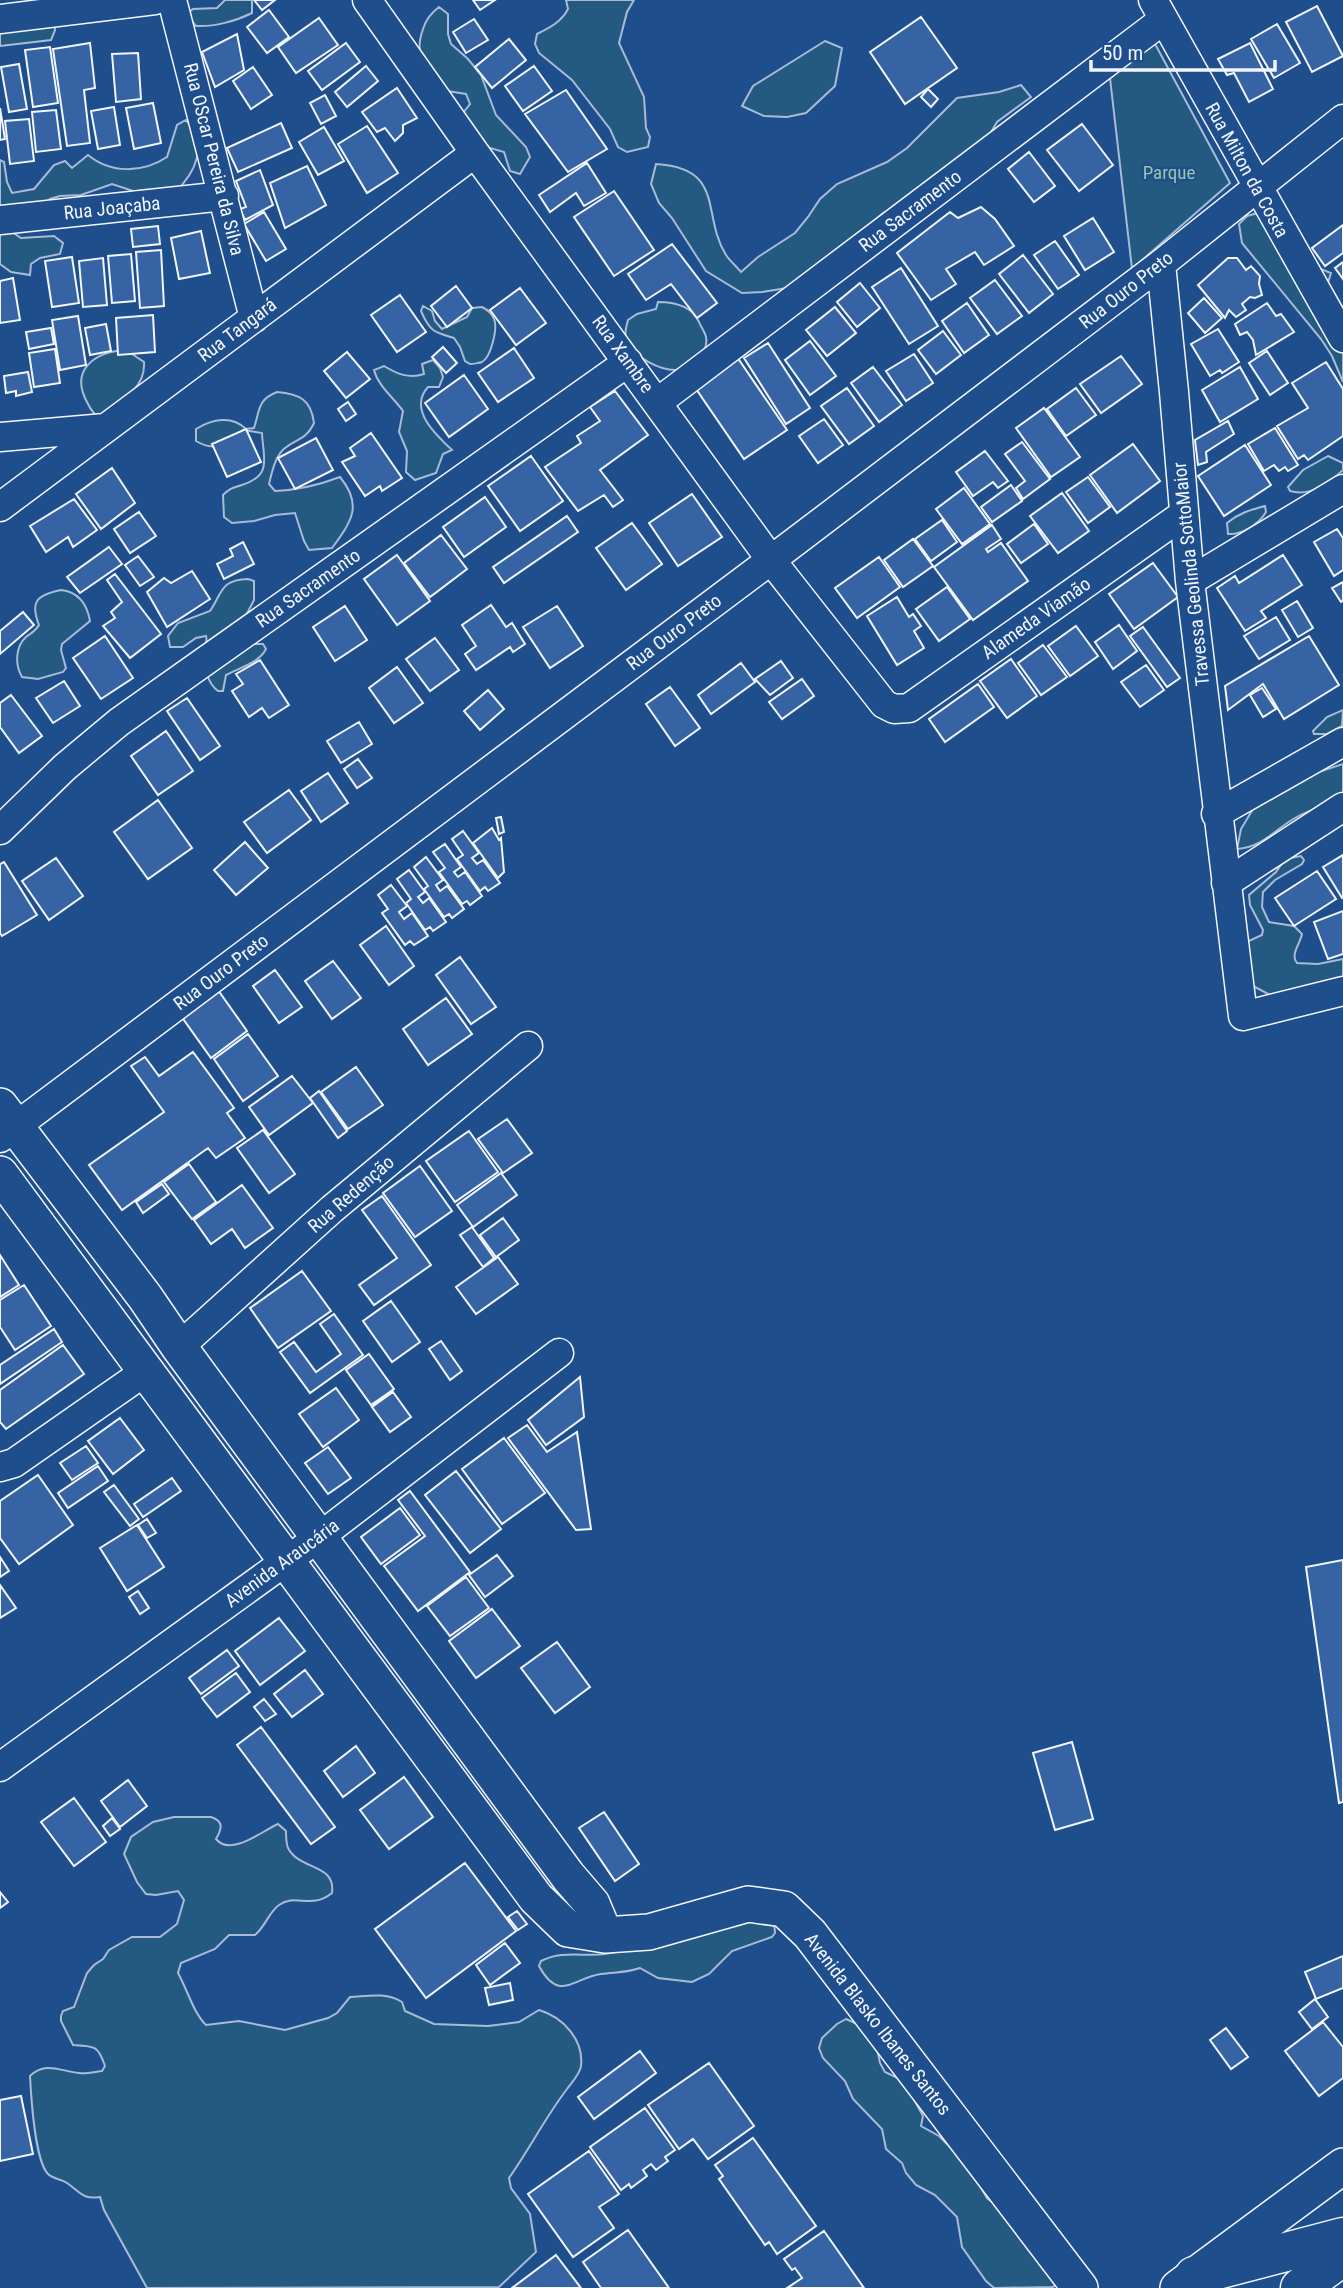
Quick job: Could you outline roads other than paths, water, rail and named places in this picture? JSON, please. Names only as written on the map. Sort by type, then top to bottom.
[{"type":"highway","points":[[1186,2282],[1343,2236]]},
{"type":"highway","points":[[1300,2288],[1343,2256]]},
{"type":"main road","points":[[5,1123],[145,1297],[318,1538],[568,1876],[592,1904],[605,1935]]},
{"type":"main road","name":"Avenida Blasko Ibanes Santos","points":[[0,1174],[536,1898],[568,1929],[605,1935],[649,1932],[748,1904],[784,1909],[810,1934],[1080,2288]]},
{"type":"main road","points":[[111,1321],[145,1297]]},
{"type":"main road","points":[[1186,2282],[1343,2166]]},
{"type":"street","points":[[0,19],[155,0]]},
{"type":"street","name":"Rua OScar Pereira da Silva","points":[[172,0],[254,318]]},
{"type":"street","name":"Rua Xambre","points":[[367,0],[771,560],[884,704]]},
{"type":"street","name":"Rua Milton da Costa","points":[[1158,10],[1343,338]]},
{"type":"street","name":"Rua Sacramento","points":[[658,402],[1158,10]]},
{"type":"street","name":"Rua Ouro Preto","points":[[5,1123],[771,560],[1161,264],[1343,119]]},
{"type":"street","name":"Rua Tangará","points":[[0,507],[475,153]]},
{"type":"street","name":"Rua Joaçaba","points":[[0,220],[224,196]]},
{"type":"street","name":"Travessa Geolinda SottoMaior","points":[[1161,264],[1190,581],[1216,814],[1243,1016],[1343,991]]},
{"type":"street","name":"Rua Sacramento","points":[[0,830],[65,767],[119,722],[628,362]]},
{"type":"street","points":[[0,437],[106,428]]},
{"type":"street","points":[[1190,581],[1343,488]]},
{"type":"street","name":"Alameda Viamão","points":[[884,704],[894,709],[909,708],[1184,514]]},
{"type":"street","points":[[1216,814],[1343,742]]},
{"type":"street","points":[[1226,883],[1343,807]]},
{"type":"street","name":"Rua Redenção","points":[[179,1347],[331,1209],[528,1046]]},
{"type":"street","name":"Avenida Araucária","points":[[0,1767],[318,1538],[559,1353]]},
{"type":"street","points":[[0,1467],[14,1463],[146,1371]]},
{"type":"park label","name":"Parque","points":[[1169,172]]}]
